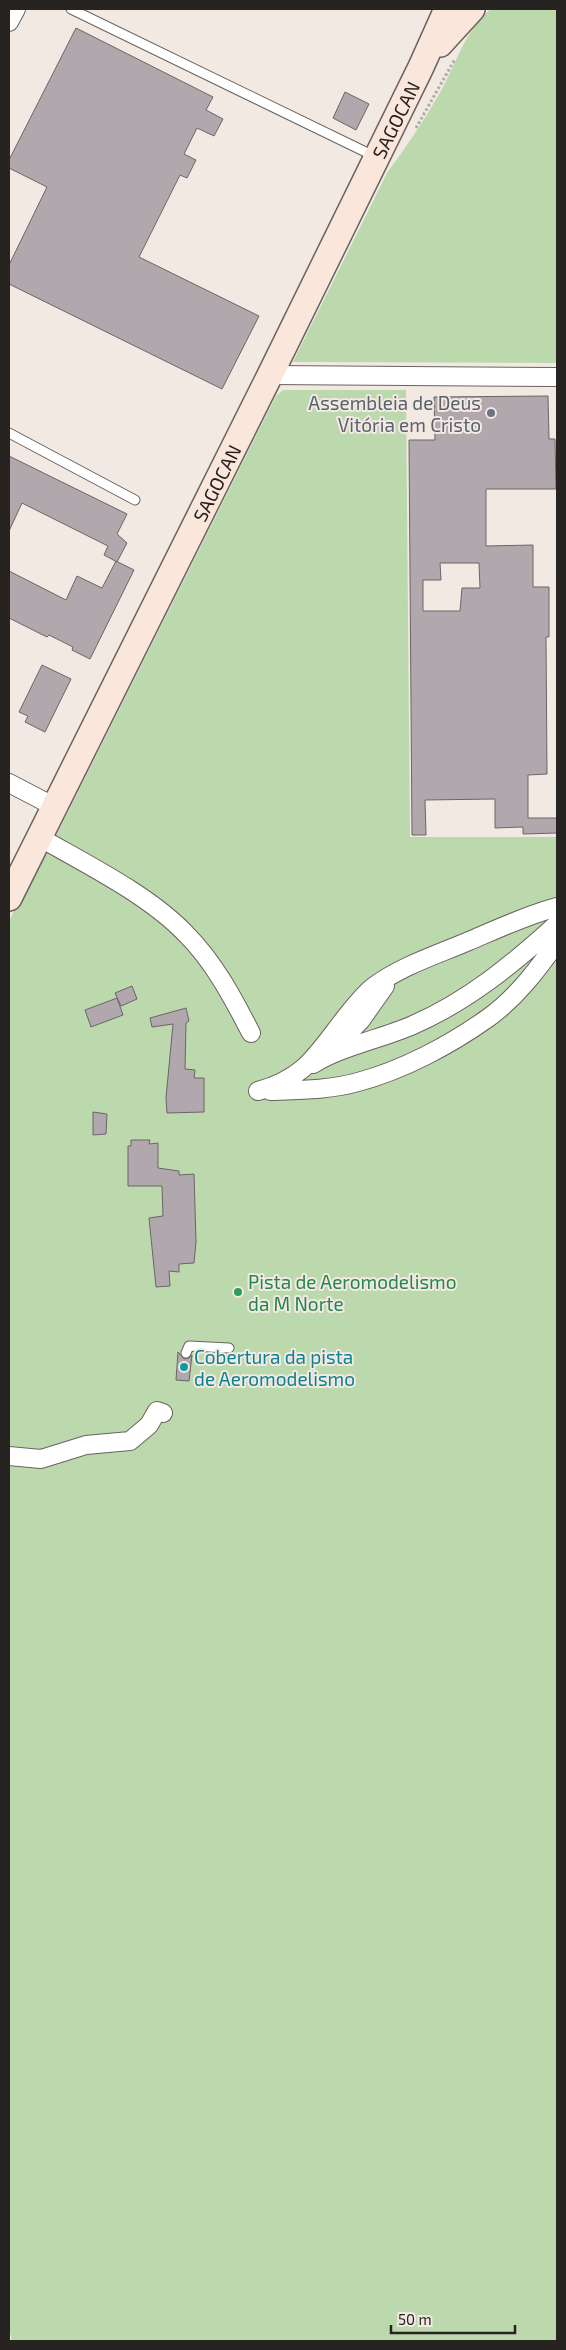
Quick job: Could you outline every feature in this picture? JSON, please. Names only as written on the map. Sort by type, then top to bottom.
[{"type":"street","points":[[9,22],[16,9]]},
{"type":"street","name":"SAGOCAN","points":[[9,898],[270,375],[421,67],[446,9]]},
{"type":"street","name":"SAGOCAN","points":[[421,67],[472,9]]},
{"type":"street","points":[[270,375],[557,377]]},
{"type":"street","points":[[9,783],[55,807]]},
{"type":"street","points":[[39,838],[156,908],[186,934],[210,964],[232,997],[251,1032]]},
{"type":"street","points":[[304,1070],[358,1002],[372,988],[409,966],[557,907]]},
{"type":"street","points":[[324,1057],[384,1038],[444,1010],[498,975],[557,924]]},
{"type":"street","points":[[390,977],[382,993],[361,1020],[324,1057],[281,1085],[258,1092],[308,1090],[358,1082],[405,1064],[449,1042],[496,1011],[525,984],[557,942]]},
{"type":"street","points":[[9,1456],[41,1460],[86,1445],[130,1441],[149,1425],[157,1411],[163,1413]]},
{"type":"lane","points":[[71,9],[376,158]]},
{"type":"lane","points":[[9,433],[135,500]]},
{"type":"lane","points":[[186,1353],[189,1346],[229,1348]]},
{"type":"green space","points":[[491,9],[557,9],[557,363],[293,362],[387,173],[436,100],[475,25]]},
{"type":"green space","points":[[283,390],[406,390],[410,837],[557,837],[557,2341],[12,2341],[9,2328],[9,921],[45,848],[57,834],[276,396]]},
{"type":"building","points":[[76,28],[213,97],[206,110],[223,119],[214,136],[197,128],[184,154],[196,160],[187,178],[180,175],[139,257],[259,316],[222,389],[9,284],[9,265],[47,187],[9,168],[9,160]]},
{"type":"building","points":[[345,92],[369,104],[356,130],[333,118]]},
{"type":"building","points":[[548,396],[549,439],[555,439],[556,489],[486,489],[486,546],[533,545],[533,587],[549,587],[549,637],[546,637],[547,774],[528,775],[528,818],[557,818],[557,833],[523,834],[523,827],[495,828],[495,799],[425,800],[426,835],[412,835],[409,440],[435,440],[434,397]],"holes":[[[440,563],[479,563],[480,588],[462,588],[460,611],[423,611],[423,580],[441,580]]]},
{"type":"building","points":[[9,456],[127,514],[117,534],[127,543],[117,562],[104,555],[108,546],[22,503],[9,531]]},
{"type":"building","points":[[116,561],[134,570],[90,659],[72,650],[73,647],[49,635],[47,637],[9,618],[9,571],[66,600],[77,576],[102,588]]},
{"type":"building","points":[[42,665],[71,679],[45,732],[25,722],[28,716],[19,712]]},
{"type":"building","points":[[132,986],[137,999],[121,1006],[115,993]]},
{"type":"building","points":[[117,998],[123,1015],[91,1027],[85,1010]]},
{"type":"building","points":[[186,1008],[189,1021],[186,1023],[185,1069],[195,1070],[194,1078],[204,1078],[204,1112],[167,1113],[166,1098],[173,1024],[152,1027],[150,1018]]},
{"type":"building","points":[[93,1112],[107,1114],[106,1134],[93,1135]]},
{"type":"building","points":[[131,1140],[150,1140],[149,1144],[158,1143],[158,1168],[179,1171],[179,1175],[194,1174],[196,1242],[194,1263],[179,1264],[179,1272],[169,1271],[170,1286],[156,1287],[149,1218],[163,1216],[162,1186],[128,1186],[128,1146],[131,1146]]},
{"type":"building","name":"Cobertura da pista de Aeromodelismo","points":[[178,1352],[184,1359],[192,1355],[189,1381],[176,1380]]},
{"type":"place","name":"Assembleia de Deus Vitória em Cristo","points":[[491,413]]},
{"type":"place","name":"Pista de Aeromodelismo da M Norte","points":[[238,1292]]},
{"type":"place","name":"Cobertura da pista de Aeromodelismo","points":[[184,1367]]}]
